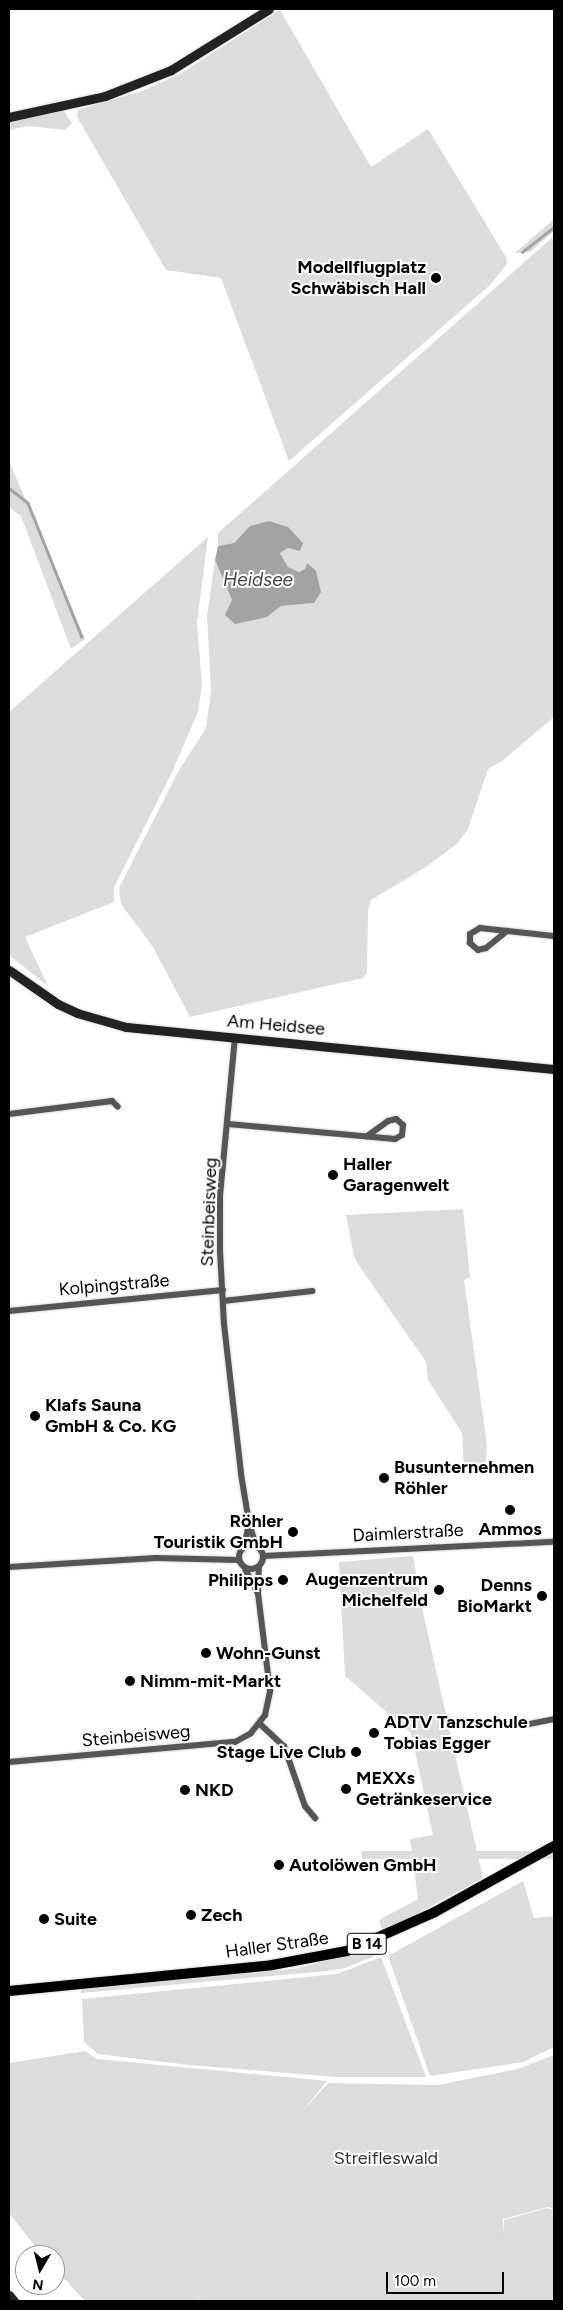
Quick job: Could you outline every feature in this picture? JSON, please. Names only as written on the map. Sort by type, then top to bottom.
[{"type":"main road","points":[[9,117],[105,96],[171,70],[269,9]]},
{"type":"main road","name":"Am Heidsee","points":[[9,970],[37,992],[77,1013],[126,1027],[554,1069]]},
{"type":"main road","name":"Haller Straße","points":[[9,1991],[272,1965],[347,1951],[434,1912],[554,1846]]},
{"type":"main road","points":[[9,2296],[14,2301]]},
{"type":"street","points":[[507,931],[486,948],[478,950],[470,943],[470,934],[480,928],[554,936]]},
{"type":"street","name":"Steinbeisweg","points":[[235,1037],[220,1197],[223,1301],[248,1523],[256,1546]]},
{"type":"street","points":[[9,1114],[112,1101],[118,1108]]},
{"type":"street","points":[[228,1124],[395,1139],[402,1135],[403,1125],[396,1119],[388,1121],[367,1136]]},
{"type":"street","name":"Kolpingstraße","points":[[9,1311],[223,1290]]},
{"type":"street","points":[[223,1301],[312,1291]]},
{"type":"street","name":"Steinbeisweg","points":[[244,1547],[248,1523]]},
{"type":"street","name":"Daimlerstraße","points":[[263,1556],[554,1542]]},
{"type":"street","points":[[239,1560],[244,1547],[256,1546],[263,1556],[259,1566],[258,1593],[270,1691],[268,1708],[260,1724],[284,1746],[305,1806],[315,1818]]},
{"type":"street","points":[[9,1567],[150,1558],[239,1560]]},
{"type":"street","points":[[239,1560],[258,1593]]},
{"type":"street","points":[[245,1568],[259,1566]]},
{"type":"street","points":[[529,1724],[554,1719]]},
{"type":"street","name":"Steinbeisweg","points":[[9,1762],[234,1742],[260,1724]]},
{"type":"green space","points":[[280,10],[371,167],[428,129],[506,257],[507,264],[490,285],[289,461],[221,278],[166,270],[77,117],[78,110],[142,91],[180,74]]},
{"type":"green space","points":[[63,110],[72,123],[65,130],[28,126],[9,130],[9,122]]},
{"type":"green space","points":[[554,219],[554,231],[530,252],[515,253]]},
{"type":"green space","points":[[554,236],[554,717],[502,761],[488,769],[468,829],[458,843],[426,867],[371,900],[368,910],[367,973],[363,978],[190,1017],[153,947],[121,904],[119,888],[178,772],[206,728],[211,691],[207,616],[215,560],[232,600],[267,617],[281,606],[314,603],[307,563],[305,569],[299,572],[288,567],[280,552],[288,548],[250,526],[234,543],[218,546],[218,533]]},
{"type":"green space","points":[[9,461],[85,639],[71,649],[21,516],[9,507]]},
{"type":"green space","points":[[208,537],[197,622],[202,685],[198,712],[173,770],[114,887],[114,902],[25,937],[48,986],[9,955],[9,712]]},
{"type":"green space","points":[[463,1209],[470,1277],[464,1280],[487,1445],[485,1467],[464,1468],[462,1433],[428,1380],[426,1362],[354,1256],[346,1215]]},
{"type":"green space","points":[[413,1556],[424,1617],[483,1878],[383,1932],[379,1920],[418,1899],[410,1839],[433,1835],[411,1733],[345,1676],[339,1562]]},
{"type":"green space","points":[[362,1851],[554,1851],[554,1859],[362,1859]]},
{"type":"green space","points":[[523,1881],[534,1918],[554,1916],[554,2047],[523,2062],[430,2076],[388,1956]]},
{"type":"green space","points":[[367,1950],[376,1951],[375,1956],[345,1968],[327,1971],[81,1993],[81,1988],[294,1969]]},
{"type":"green space","points":[[381,1957],[426,2077],[336,2077],[189,2065],[98,2054],[84,2042],[82,1999],[337,1974]]},
{"type":"green space","name":"Streifleswald","points":[[85,2051],[97,2059],[327,2081],[302,2112],[328,2083],[438,2085],[518,2069],[554,2055],[554,2209],[548,2207],[503,2219],[504,2235],[504,2220],[547,2208],[554,2210],[554,2301],[196,2301],[201,2296],[195,2301],[85,2301],[65,2280],[65,2245],[34,2245],[9,2213],[9,2063]]},
{"type":"water","name":"Heidsee","points":[[269,521],[288,527],[303,543],[300,551],[288,548],[280,553],[288,567],[299,572],[305,569],[307,563],[316,571],[321,592],[314,603],[281,606],[267,617],[235,624],[225,615],[232,600],[215,560],[218,546],[234,543],[250,526]]},
{"type":"waterway","points":[[522,252],[554,227]]},
{"type":"waterway","points":[[9,488],[28,503],[82,637]]},
{"type":"place","name":"Modellflugplatz Schwäbisch Hall","points":[[436,278]]},
{"type":"place","name":"Haller Garagenwelt","points":[[333,1175]]},
{"type":"place","name":"Klafs Sauna GmbH & Co. KG","points":[[35,1416]]},
{"type":"place","name":"Busunternehmen Röhler","points":[[384,1478]]},
{"type":"place","name":"Ammos","points":[[510,1510]]},
{"type":"place","name":"Röhler Touristik GmbH","points":[[293,1532]]},
{"type":"place","name":"Philipps","points":[[283,1580]]},
{"type":"place","name":"Augenzentrum Michelfeld","points":[[439,1590]]},
{"type":"place","name":"Denns BioMarkt","points":[[542,1596]]},
{"type":"place","name":"Wohn-Gunst","points":[[206,1653]]},
{"type":"place","name":"Nimm-mit-Markt","points":[[130,1681]]},
{"type":"place","name":"ADTV Tanzschule Tobias Egger","points":[[374,1733]]},
{"type":"place","name":"Stage Live Club","points":[[356,1752]]},
{"type":"place","name":"MEXXs Getränkeservice","points":[[346,1789]]},
{"type":"place","name":"NKD","points":[[185,1790]]},
{"type":"place","name":"Autolöwen GmbH","points":[[279,1865]]},
{"type":"place","name":"Zech","points":[[191,1915]]},
{"type":"place","name":"Suite","points":[[44,1919]]}]
